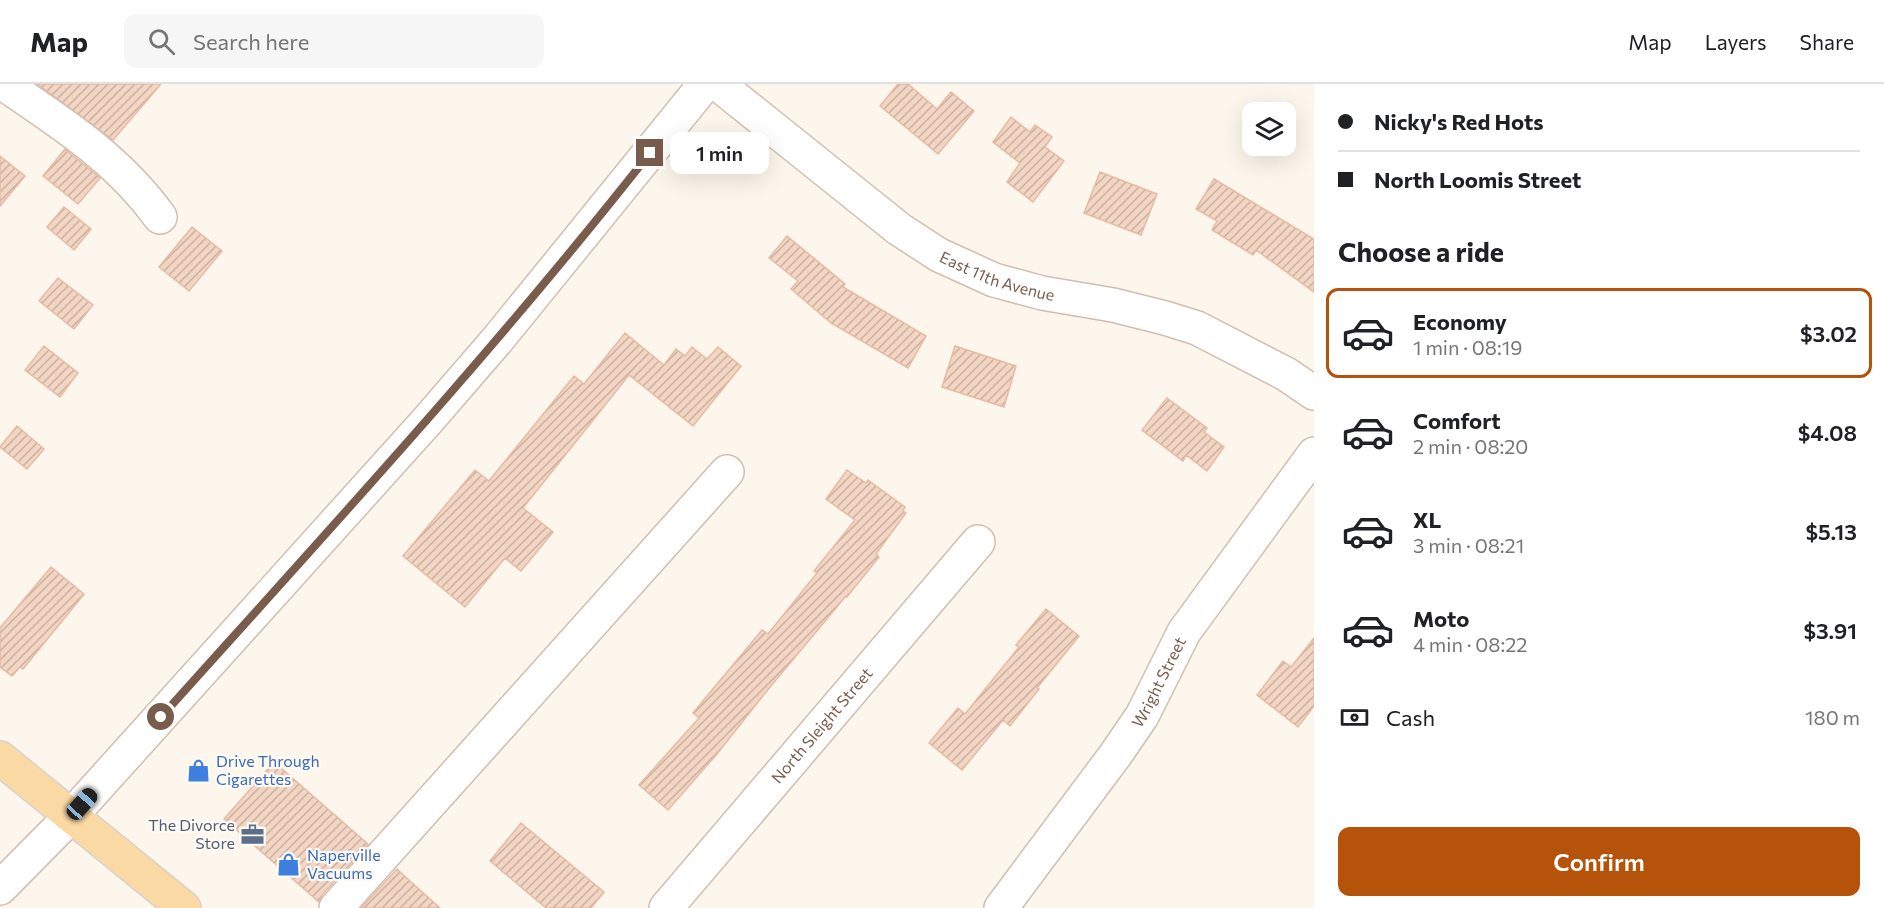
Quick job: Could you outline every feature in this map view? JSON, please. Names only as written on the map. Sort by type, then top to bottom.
[{"type":"main road","points":[[0,758],[184,908]]},
{"type":"street","points":[[4,84],[100,152],[144,195],[160,217]]},
{"type":"street","points":[[0,888],[71,816],[428,420],[520,312],[705,84]]},
{"type":"street","name":"East 11th Avenue","points":[[718,84],[899,229],[939,255],[994,280],[1042,293],[1113,305],[1197,328],[1286,374],[1314,393]]},
{"type":"street","name":"Wright Street","points":[[1001,908],[1116,754],[1142,716],[1184,632],[1314,454]]},
{"type":"street","points":[[336,908],[727,472]]},
{"type":"street","name":"North Sleight Street","points":[[666,908],[978,542]]},
{"type":"building","points":[[37,84],[161,84],[113,140]]},
{"type":"building","points":[[898,84],[908,84],[937,109],[951,92],[974,111],[938,154],[880,106]]},
{"type":"building","points":[[1011,117],[1030,132],[1035,125],[1052,137],[1045,147],[1064,161],[1033,202],[1007,182],[1020,163],[993,142]]},
{"type":"building","points":[[65,149],[100,178],[78,204],[43,176]]},
{"type":"building","points":[[0,156],[25,176],[0,206]]},
{"type":"building","points":[[1100,172],[1157,194],[1141,235],[1084,213]]},
{"type":"building","points":[[1214,179],[1314,239],[1314,292],[1256,250],[1253,255],[1212,230],[1217,221],[1196,209]]},
{"type":"building","points":[[64,207],[91,229],[74,250],[47,227]]},
{"type":"building","points":[[192,227],[222,251],[189,291],[159,267]]},
{"type":"building","points":[[787,236],[845,284],[843,287],[926,336],[908,368],[831,323],[791,289],[798,281],[769,258]]},
{"type":"building","points":[[58,278],[93,305],[74,329],[39,301]]},
{"type":"building","points":[[625,333],[664,365],[676,349],[685,356],[692,347],[707,359],[718,347],[741,366],[693,426],[629,375],[523,508],[553,532],[521,571],[505,558],[465,607],[403,556],[475,470],[489,481],[574,376],[584,384]]},
{"type":"building","points":[[44,346],[78,373],[60,397],[25,370]]},
{"type":"building","points":[[955,346],[1016,366],[1004,407],[942,387]]},
{"type":"building","points":[[1167,398],[1207,428],[1204,432],[1224,447],[1207,471],[1186,455],[1183,461],[1142,430]]},
{"type":"building","points":[[17,426],[44,449],[27,469],[0,447]]},
{"type":"building","points":[[847,470],[866,483],[868,480],[905,507],[903,511],[906,513],[876,554],[879,557],[847,597],[668,810],[639,785],[699,718],[693,713],[762,630],[768,634],[817,573],[814,571],[855,520],[826,499]]},
{"type":"building","points":[[51,567],[84,594],[23,669],[20,667],[12,676],[0,667],[0,628]]},
{"type":"building","points":[[1046,609],[1079,636],[1010,726],[1003,720],[962,770],[929,743],[958,708],[965,714],[1019,647],[1016,645]]},
{"type":"building","points":[[1314,638],[1314,706],[1298,727],[1257,695],[1283,661],[1291,667]]},
{"type":"building","points":[[274,762],[368,844],[322,895],[319,902],[224,819]]},
{"type":"building","points":[[521,823],[604,892],[591,908],[546,908],[490,861]]},
{"type":"building","points":[[397,869],[411,882],[440,908],[361,908]]},
{"type":"place","name":"Drive Through Cigarettes","points":[[198,770]]},
{"type":"place","name":"The Divorce Store","points":[[253,834]]},
{"type":"place","name":"Naperville Vacuums","points":[[289,864]]},
{"type":"route","points":[[161,717],[428,420],[498,339],[650,153]]}]
